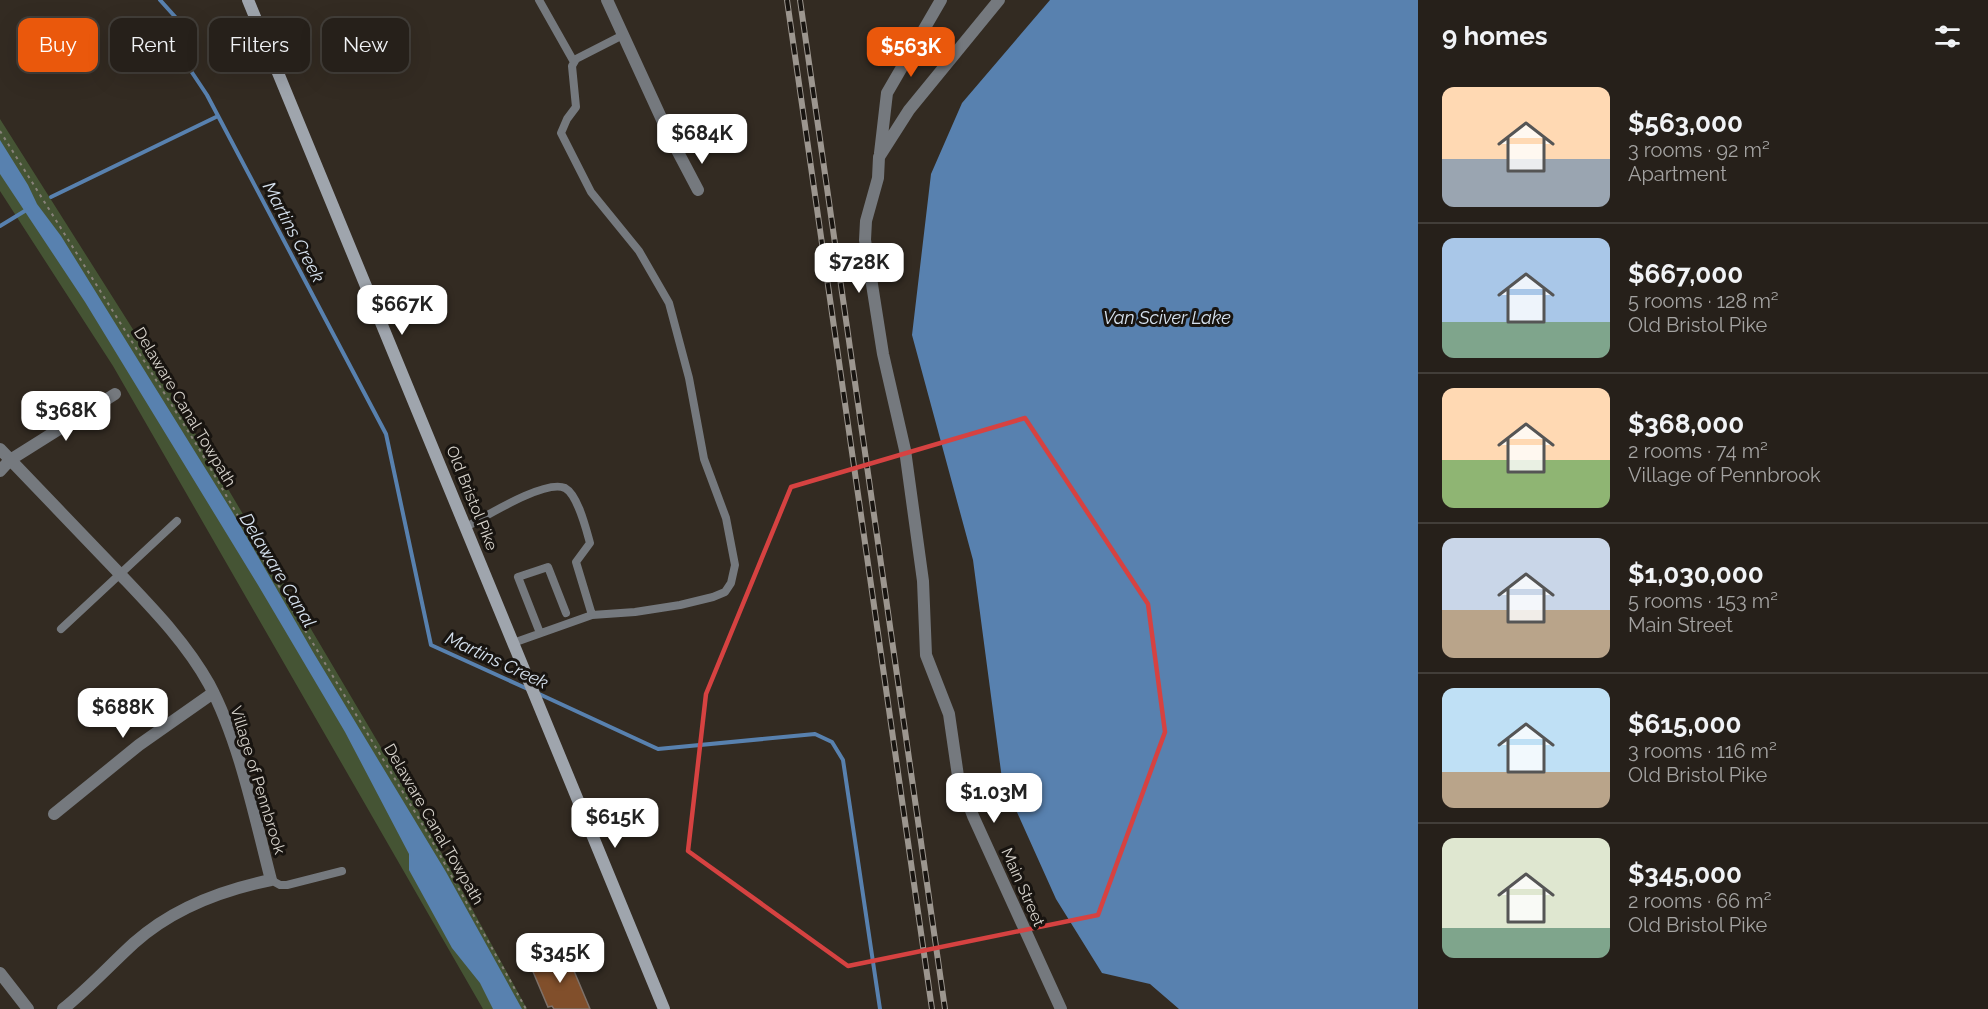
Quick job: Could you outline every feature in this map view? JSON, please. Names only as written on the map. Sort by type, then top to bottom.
[{"type":"main road","name":"Old Bristol Pike","points":[[251,1],[664,1009]]},
{"type":"street","points":[[607,0],[698,190]]},
{"type":"street","name":"Main Street","points":[[941,0],[887,93],[878,178],[867,221],[865,240],[883,354],[905,450],[922,581],[926,655],[949,714],[958,776],[1061,1009]]},
{"type":"street","points":[[879,157],[909,110],[999,0]]},
{"type":"street","points":[[0,471],[10,460],[115,394]]},
{"type":"street","name":"Village of Pennbrook","points":[[0,449],[172,630],[191,655],[213,693],[228,727],[271,880],[227,892],[186,908],[162,921],[134,942],[87,989],[63,1009]]},
{"type":"street","points":[[54,814],[139,745],[213,693]]},
{"type":"street","points":[[0,973],[28,1009]]},
{"type":"lane","points":[[539,0],[574,62]]},
{"type":"lane","points":[[513,643],[592,615],[635,612],[713,597],[725,592],[731,582],[735,565],[726,518],[704,459],[689,378],[669,303],[639,251],[591,192],[561,133],[576,107],[572,66],[574,62],[623,35]]},
{"type":"lane","points":[[466,527],[521,498],[552,486],[565,488],[573,495],[590,543],[576,562],[592,615]]},
{"type":"lane","points":[[61,628],[177,521]]},
{"type":"lane","points":[[540,633],[518,577],[549,567],[566,613]]},
{"type":"lane","points":[[271,880],[280,885],[287,885],[342,871]]},
{"type":"path","name":"Delaware Canal Towpath","points":[[0,131],[198,447],[291,607],[427,832],[526,1009]]},
{"type":"highlighted area","points":[[1025,418],[1148,604],[1165,732],[1098,915],[848,966],[688,851],[706,694],[791,487]]},
{"type":"green space","points":[[0,119],[141,342],[414,803],[527,1009],[483,1009],[113,366],[0,191]]},
{"type":"water","name":"Van Sciver Lake","points":[[1050,0],[1418,0],[1418,1009],[1179,1009],[1150,984],[1102,973],[1056,899],[1002,779],[973,560],[912,335],[931,174],[962,103]]},
{"type":"water","points":[[0,140],[37,204],[61,236],[233,513],[313,652],[446,872],[522,1009],[493,1009],[480,983],[452,948],[409,870],[409,854],[345,732],[85,302],[0,174]]},
{"type":"building","points":[[566,952],[590,1009],[548,1007],[531,967]]},
{"type":"waterway","name":"Martins Creek","points":[[160,0],[178,20],[179,53],[207,95],[386,434],[431,645],[530,690]]},
{"type":"waterway","points":[[51,197],[216,117]]},
{"type":"waterway","points":[[0,226],[28,209]]},
{"type":"waterway","name":"Martins Creek","points":[[537,693],[658,749],[815,734],[832,742],[843,760],[880,1009]]},
{"type":"railway","points":[[787,0],[932,1009]]},
{"type":"railway","points":[[800,0],[945,1009]]},
{"type":"water label","name":"Delaware Canal","points":[[278,570]]}]
